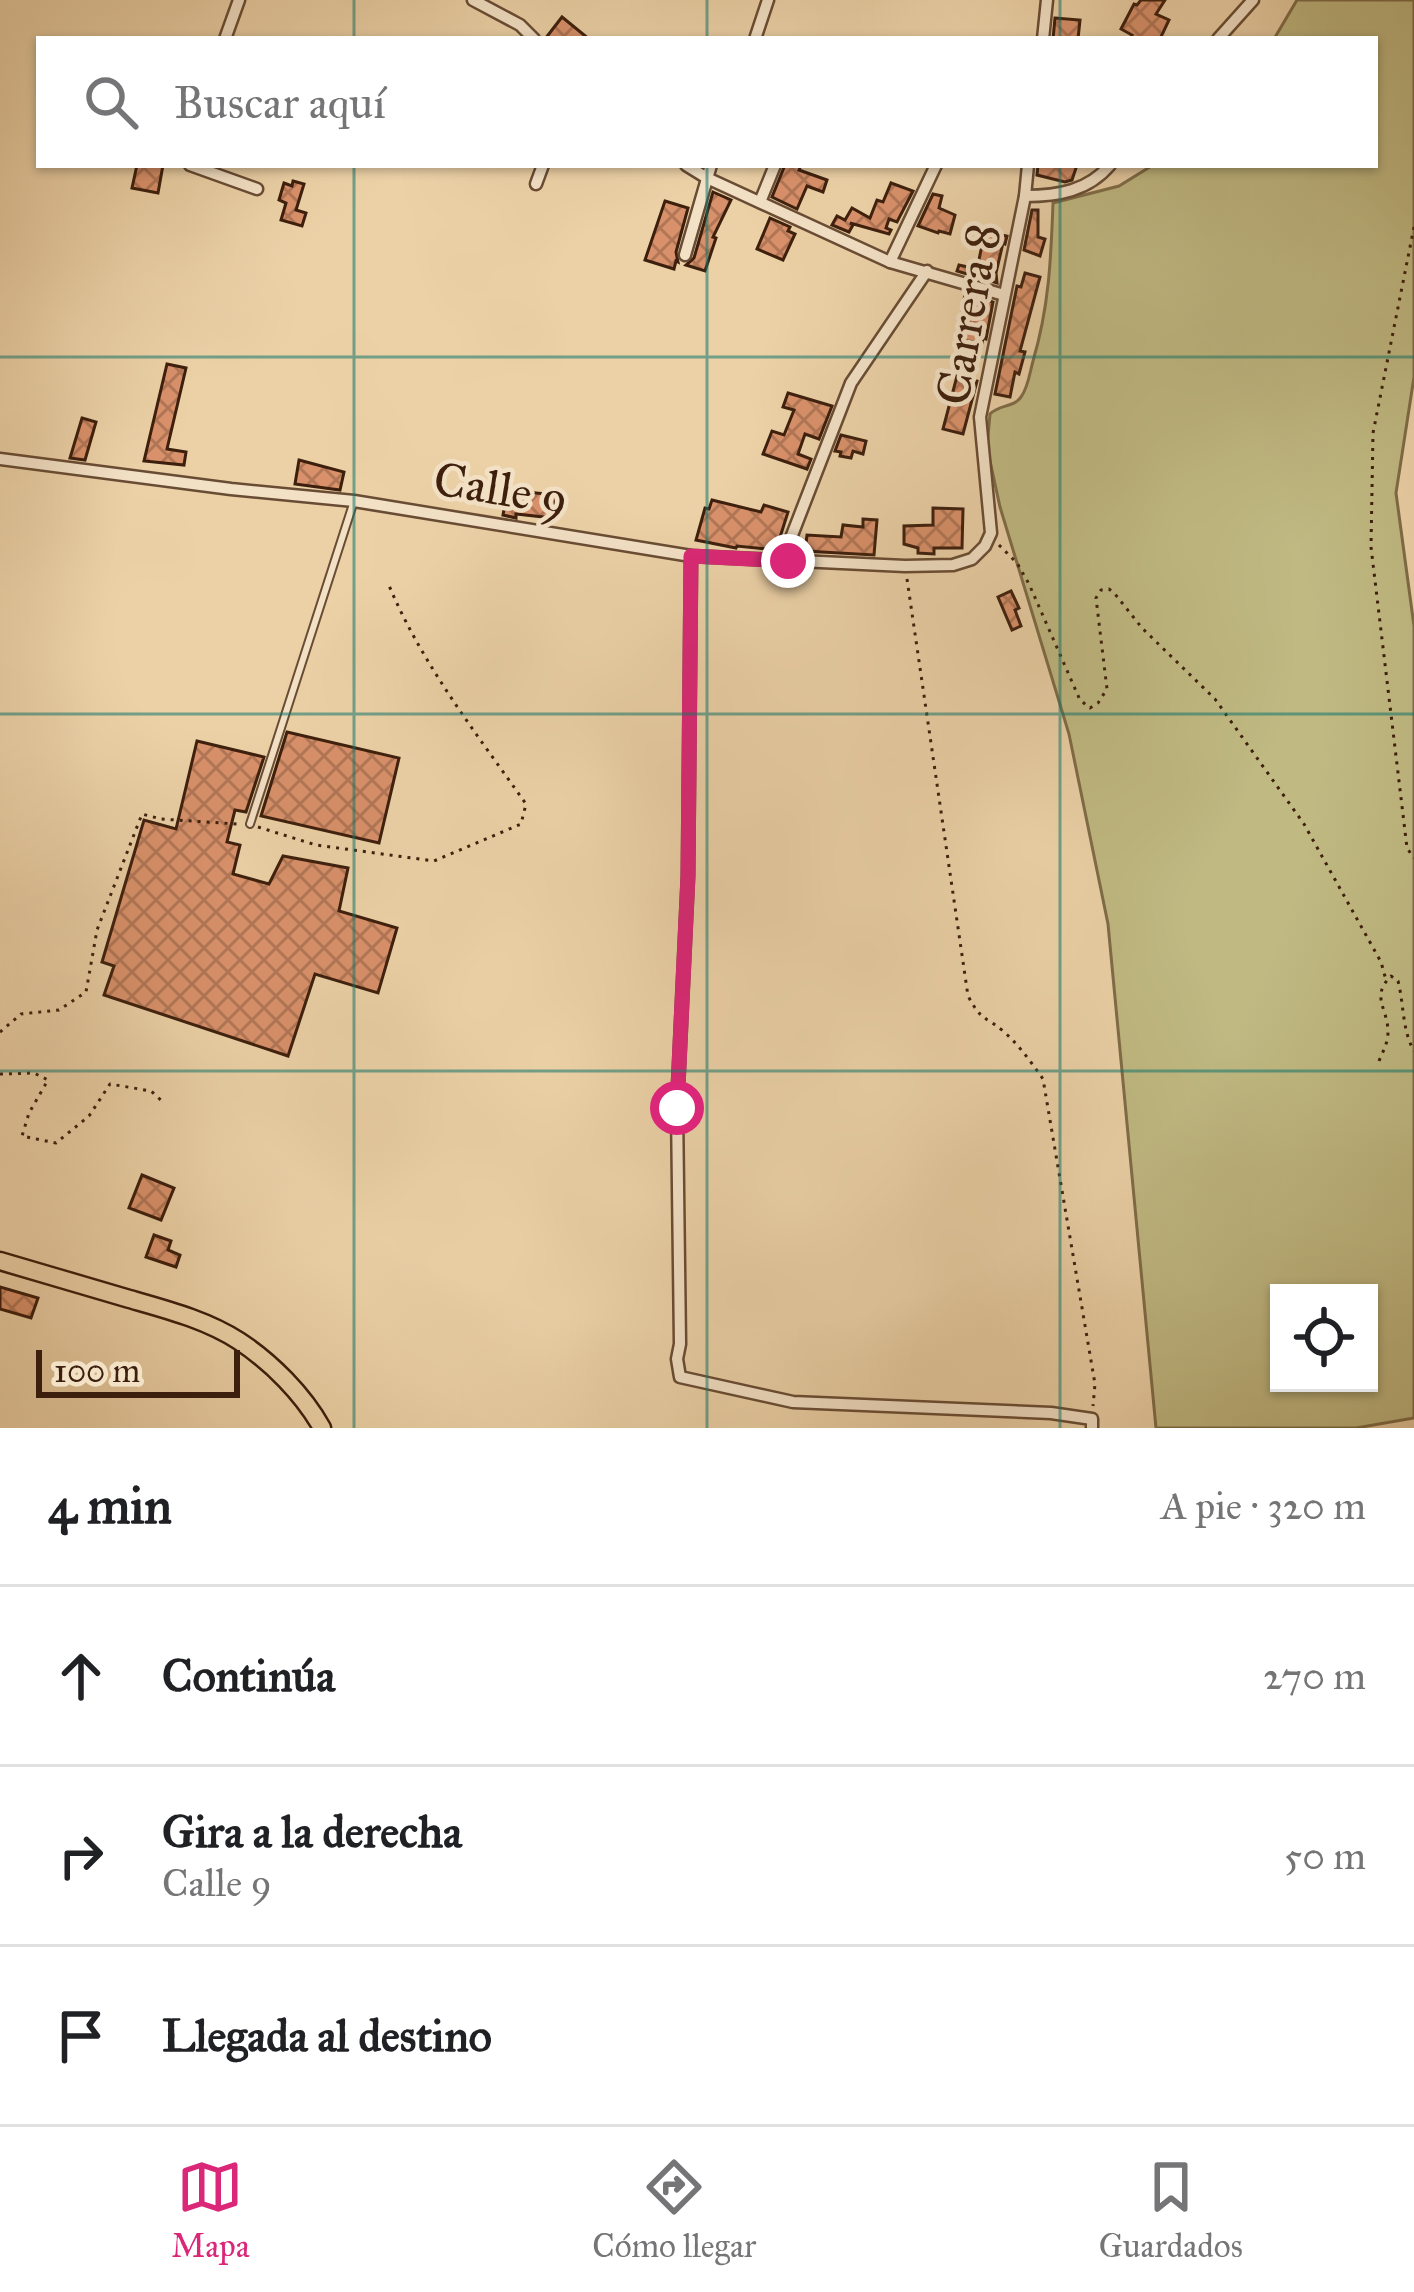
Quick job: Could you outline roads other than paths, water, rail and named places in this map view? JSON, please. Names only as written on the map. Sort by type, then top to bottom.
[{"type":"main road","points":[[0,1261],[158,1307],[238,1341],[270,1365],[322,1428]]},
{"type":"street","points":[[226,36],[238,0]]},
{"type":"street","points":[[756,36],[768,0]]},
{"type":"street","points":[[1042,36],[1047,0]]},
{"type":"street","points":[[1221,36],[1253,0]]},
{"type":"street","points":[[477,1],[531,36]]},
{"type":"street","points":[[198,168],[257,189]]},
{"type":"street","points":[[536,184],[542,168]]},
{"type":"street","points":[[760,202],[774,168]]},
{"type":"street","points":[[890,262],[935,168]]},
{"type":"street","name":"Carrera 8","points":[[985,546],[991,532],[980,417],[1028,168]]},
{"type":"street","points":[[1025,196],[1058,196],[1098,179],[1107,168]]},
{"type":"street","points":[[685,255],[709,171],[760,202],[890,262],[1004,295]]},
{"type":"street","points":[[788,561],[789,543],[851,383],[927,272]]},
{"type":"street","name":"Calle 9","points":[[0,459],[354,501],[691,556],[953,565],[972,559],[985,546]]},
{"type":"street","points":[[691,556],[688,876],[677,1108],[680,1377],[793,1402],[1051,1413],[1092,1424]]},
{"type":"lane","points":[[250,824],[354,501]]}]
